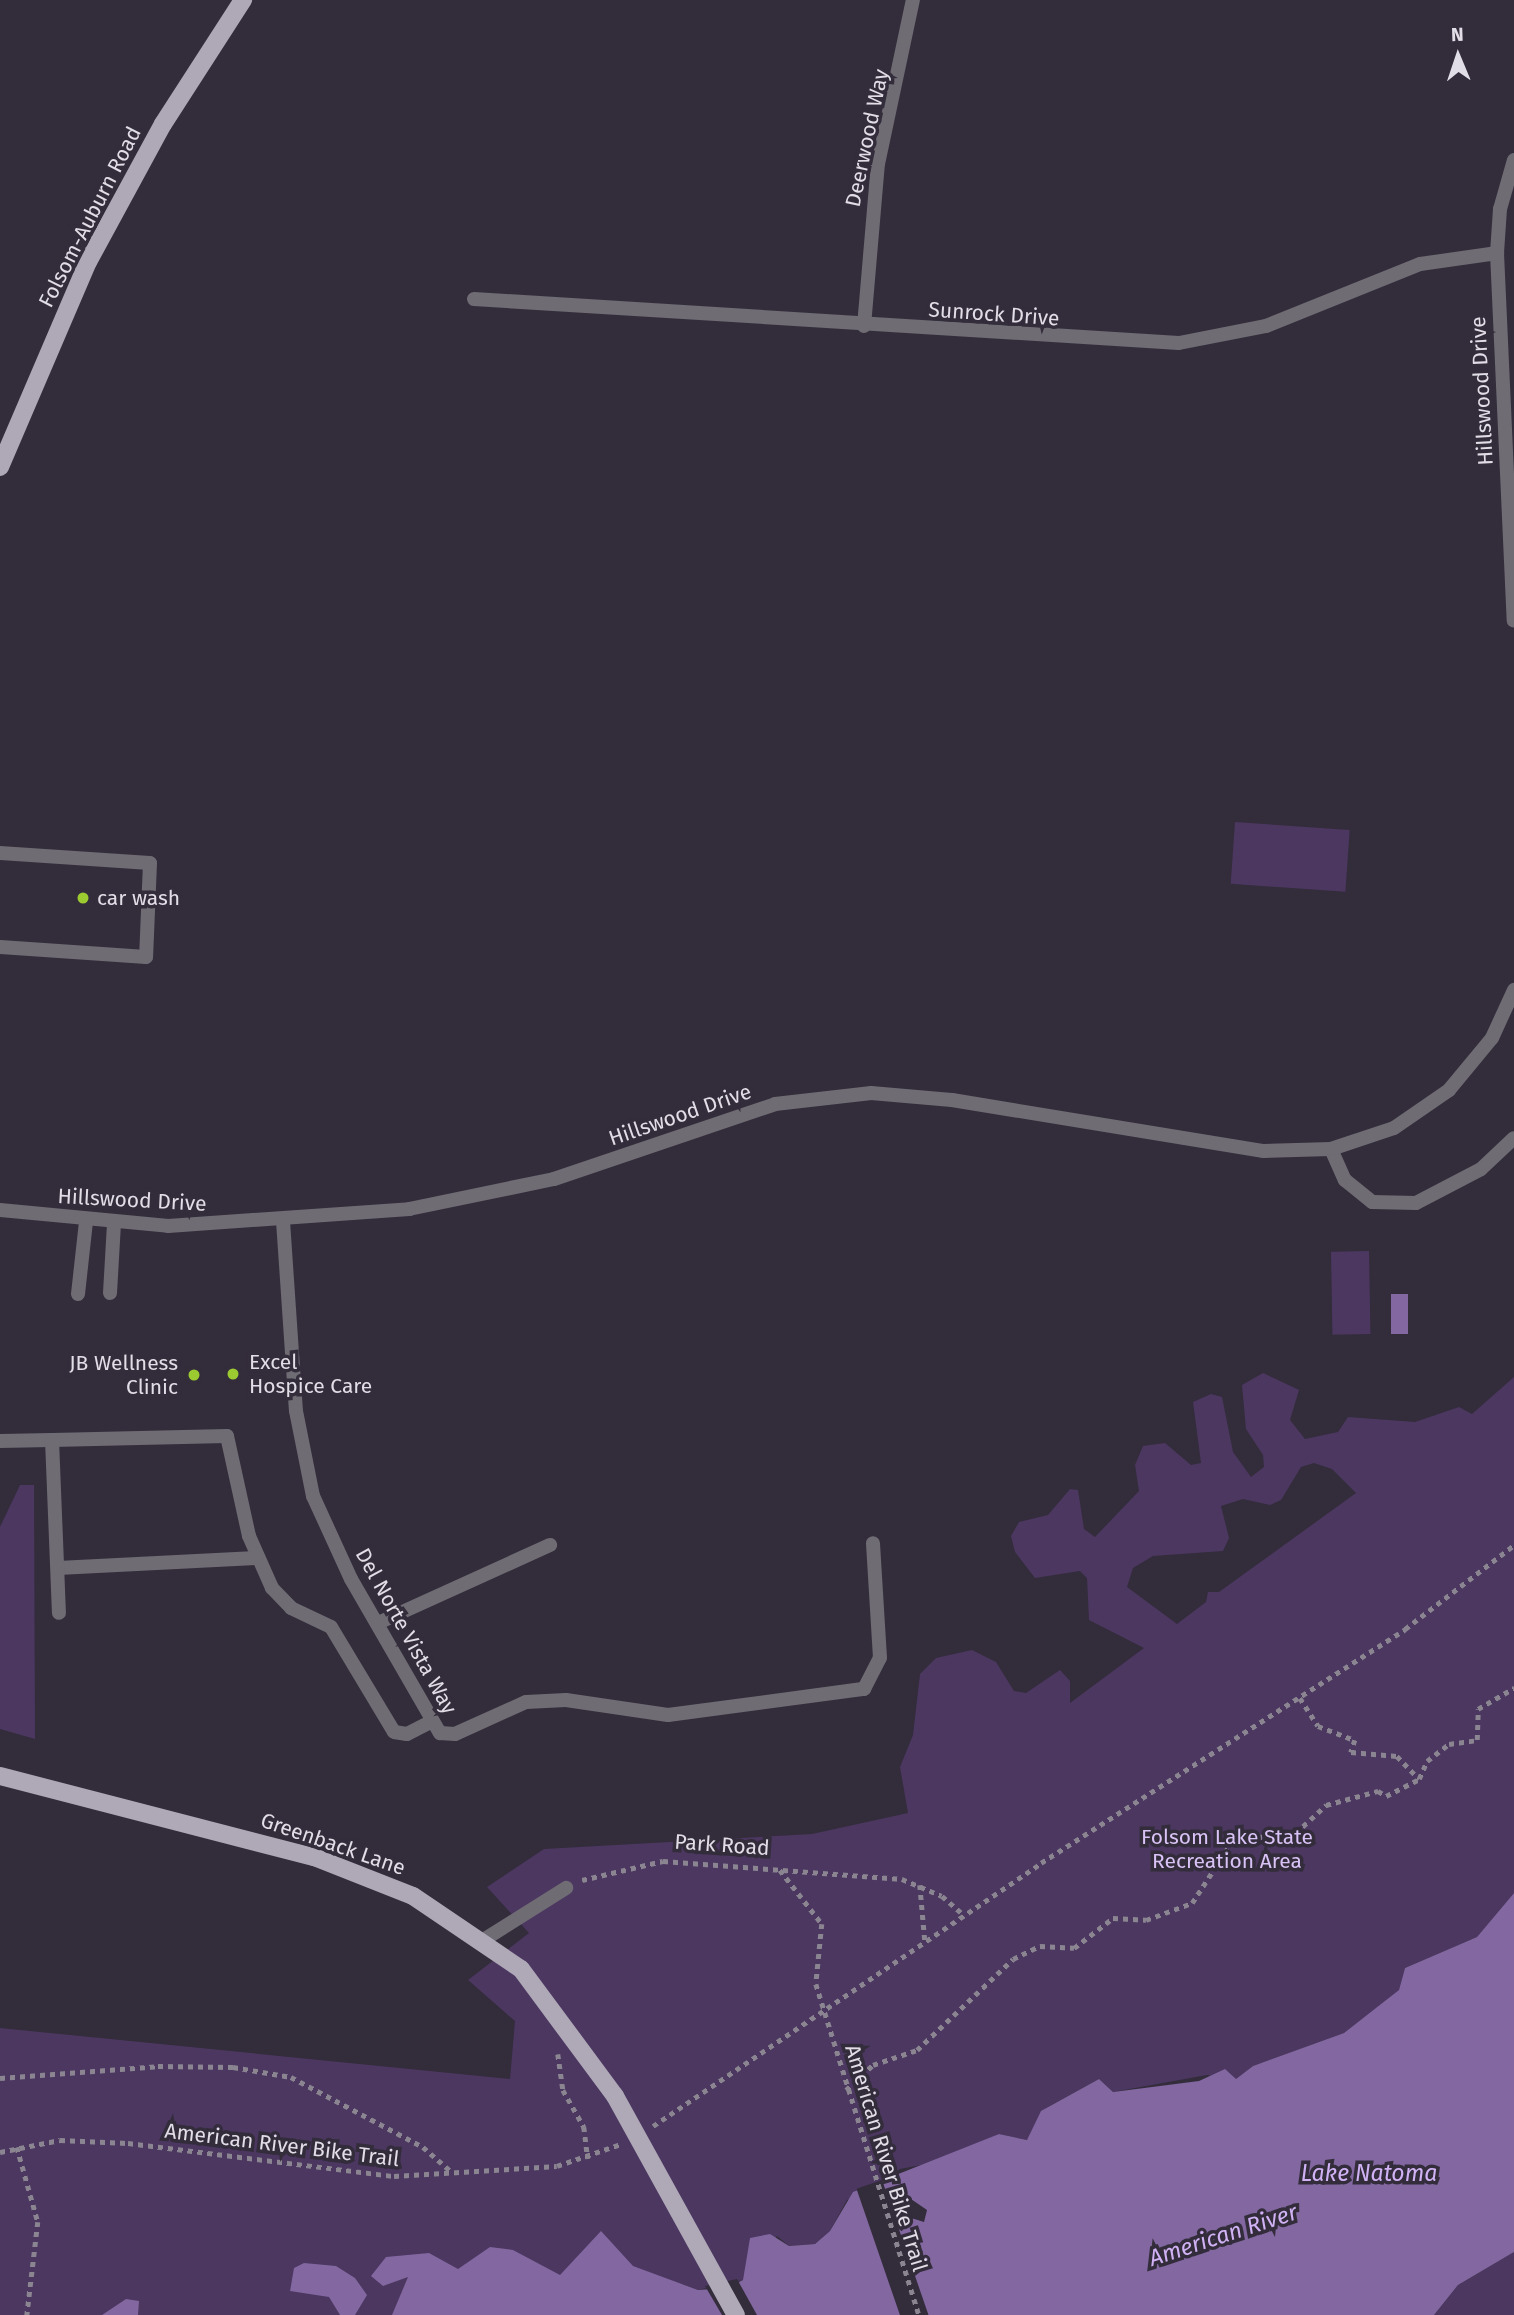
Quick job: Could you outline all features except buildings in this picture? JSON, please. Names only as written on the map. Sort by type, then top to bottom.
[{"type":"main road","name":"Folsom-Auburn Road","points":[[0,467],[88,262],[163,124],[243,0]]},
{"type":"main road","name":"Greenback Lane","points":[[0,1776],[314,1857],[413,1896],[485,1939],[555,2008],[615,2096],[736,2315]]},
{"type":"street","name":"Deerwood Way","points":[[864,326],[878,164],[913,0]]},
{"type":"street","name":"Hillswood Drive","points":[[1514,160],[1500,209],[1497,253],[1514,621]]},
{"type":"street","name":"Sunrock Drive","points":[[474,299],[864,326],[1179,343],[1266,326],[1420,264],[1497,253]]},
{"type":"street","points":[[0,853],[150,863],[146,957],[0,947]]},
{"type":"street","name":"Hillswood Drive","points":[[0,1210],[114,1223],[283,1221],[482,1196],[625,1157],[728,1117],[823,1096],[919,1095],[1264,1152],[1331,1149],[1394,1128],[1449,1090],[1492,1038],[1514,990]]},
{"type":"street","points":[[1331,1149],[1345,1180],[1372,1202],[1416,1203],[1480,1169],[1514,1138]]},
{"type":"street","points":[[78,1294],[86,1221]]},
{"type":"street","name":"Del Norte Vista Way","points":[[283,1221],[305,1465],[325,1527],[432,1721],[449,1736],[526,1702],[566,1700],[668,1715],[864,1689],[880,1658],[873,1543]]},
{"type":"street","points":[[110,1293],[114,1223]]},
{"type":"street","points":[[0,1441],[224,1434],[233,1449],[256,1558],[282,1601],[331,1627],[394,1732],[407,1734],[432,1721]]},
{"type":"street","points":[[52,1440],[59,1613]]},
{"type":"street","points":[[377,1623],[550,1545]]},
{"type":"street","points":[[58,1568],[256,1558]]},
{"type":"street","points":[[485,1939],[566,1888]]},
{"type":"path","points":[[646,2130],[964,1915],[1300,1698],[1514,1545]]},
{"type":"path","points":[[846,2090],[873,2065],[917,2050],[1013,1959],[1040,1946],[1074,1948],[1113,1918],[1146,1920],[1192,1903],[1237,1834],[1288,1840],[1326,1805],[1378,1791],[1386,1796],[1419,1779],[1427,1761],[1449,1744],[1477,1740],[1478,1709],[1514,1688]]},
{"type":"path","points":[[1300,1698],[1318,1726],[1355,1740],[1351,1752],[1397,1756],[1419,1779]]},
{"type":"path","name":"Park Road","points":[[566,1888],[622,1868],[663,1861],[920,1885],[964,1915]]},
{"type":"path","name":"American River Bike Trail","points":[[780,1870],[822,1924],[816,1979],[865,2154],[919,2315]]},
{"type":"path","points":[[920,1885],[925,1942]]},
{"type":"path","points":[[554,2046],[563,2090],[587,2137],[588,2158]]},
{"type":"path","points":[[0,2078],[158,2066],[233,2067],[291,2077],[423,2147],[452,2173]]},
{"type":"path","name":"American River Bike Trail","points":[[0,2152],[60,2140],[394,2176],[452,2173],[588,2158],[635,2137]]},
{"type":"path","points":[[17,2147],[38,2230],[27,2315]]},
{"type":"green space","points":[[1235,822],[1350,830],[1345,892],[1231,884]]},
{"type":"green space","points":[[1369,1251],[1370,1334],[1332,1335],[1331,1252]]},
{"type":"green space","name":"Folsom Lake State Recreation Area","points":[[1263,1373],[1299,1390],[1290,1420],[1305,1439],[1338,1432],[1348,1417],[1415,1422],[1459,1407],[1472,1414],[1514,1377],[1514,1893],[1477,1937],[1405,1968],[1399,1991],[1344,2033],[1253,2066],[1236,2079],[1207,2075],[1113,2092],[1099,2079],[1050,2106],[1027,2140],[999,2134],[942,2161],[900,2169],[847,2200],[830,2231],[815,2244],[789,2246],[777,2236],[743,2280],[698,2290],[682,2284],[700,2315],[0,2315],[0,2028],[510,2079],[515,2021],[468,1980],[529,1933],[487,1887],[544,1849],[812,1834],[908,1813],[900,1767],[913,1735],[920,1674],[936,1658],[972,1650],[996,1662],[1014,1691],[1026,1693],[1060,1670],[1070,1681],[1070,1703],[1144,1648],[1089,1620],[1087,1578],[1080,1571],[1035,1578],[1015,1552],[1011,1536],[1019,1522],[1048,1515],[1070,1489],[1078,1490],[1084,1529],[1095,1537],[1139,1491],[1135,1465],[1143,1446],[1165,1443],[1191,1465],[1201,1463],[1193,1402],[1211,1394],[1222,1397],[1233,1452],[1251,1477],[1264,1467],[1263,1455],[1246,1429],[1242,1385]],"holes":[[[1314,1463],[1332,1469],[1356,1493],[1219,1592],[1208,1592],[1206,1602],[1177,1624],[1127,1587],[1133,1568],[1153,1556],[1223,1551],[1229,1538],[1221,1506],[1243,1499],[1270,1505],[1281,1500],[1301,1467]]]},
{"type":"green space","points":[[20,1485],[34,1485],[35,1739],[0,1729],[0,1527]]},
{"type":"green space","points":[[1514,2252],[1514,2315],[1434,2315],[1458,2285]]},
{"type":"water","points":[[1391,1294],[1408,1294],[1408,1334],[1391,1334]]},
{"type":"water","name":"Lake Natoma","points":[[1514,1893],[1514,2252],[1458,2285],[1434,2315],[392,2315],[408,2277],[383,2286],[371,2276],[386,2257],[429,2253],[458,2269],[490,2247],[513,2250],[560,2275],[601,2231],[633,2266],[698,2290],[727,2288],[743,2280],[750,2238],[770,2234],[789,2246],[815,2244],[830,2231],[853,2192],[999,2134],[1027,2140],[1041,2111],[1099,2079],[1113,2092],[1199,2081],[1225,2069],[1236,2079],[1253,2066],[1344,2033],[1399,1990],[1405,1968],[1477,1937]],"holes":[[[908,2197],[927,2210],[924,2222],[908,2217]]]},
{"type":"water","points":[[304,2263],[336,2266],[355,2278],[367,2295],[355,2315],[340,2315],[329,2297],[290,2291],[294,2268]]},
{"type":"water","points":[[126,2299],[139,2301],[138,2315],[102,2315]]},
{"type":"pier","points":[[882,2180],[928,2315],[900,2315],[856,2189]]},
{"type":"pier","points":[[737,2279],[757,2315],[722,2315],[705,2286]]},
{"type":"place","name":"car wash","points":[[83,898]]},
{"type":"place","name":"Excel Hospice Care","points":[[233,1374]]},
{"type":"place","name":"JB Wellness Clinic","points":[[194,1375]]},
{"type":"water label","name":"American River","points":[[1223,2235]]}]
